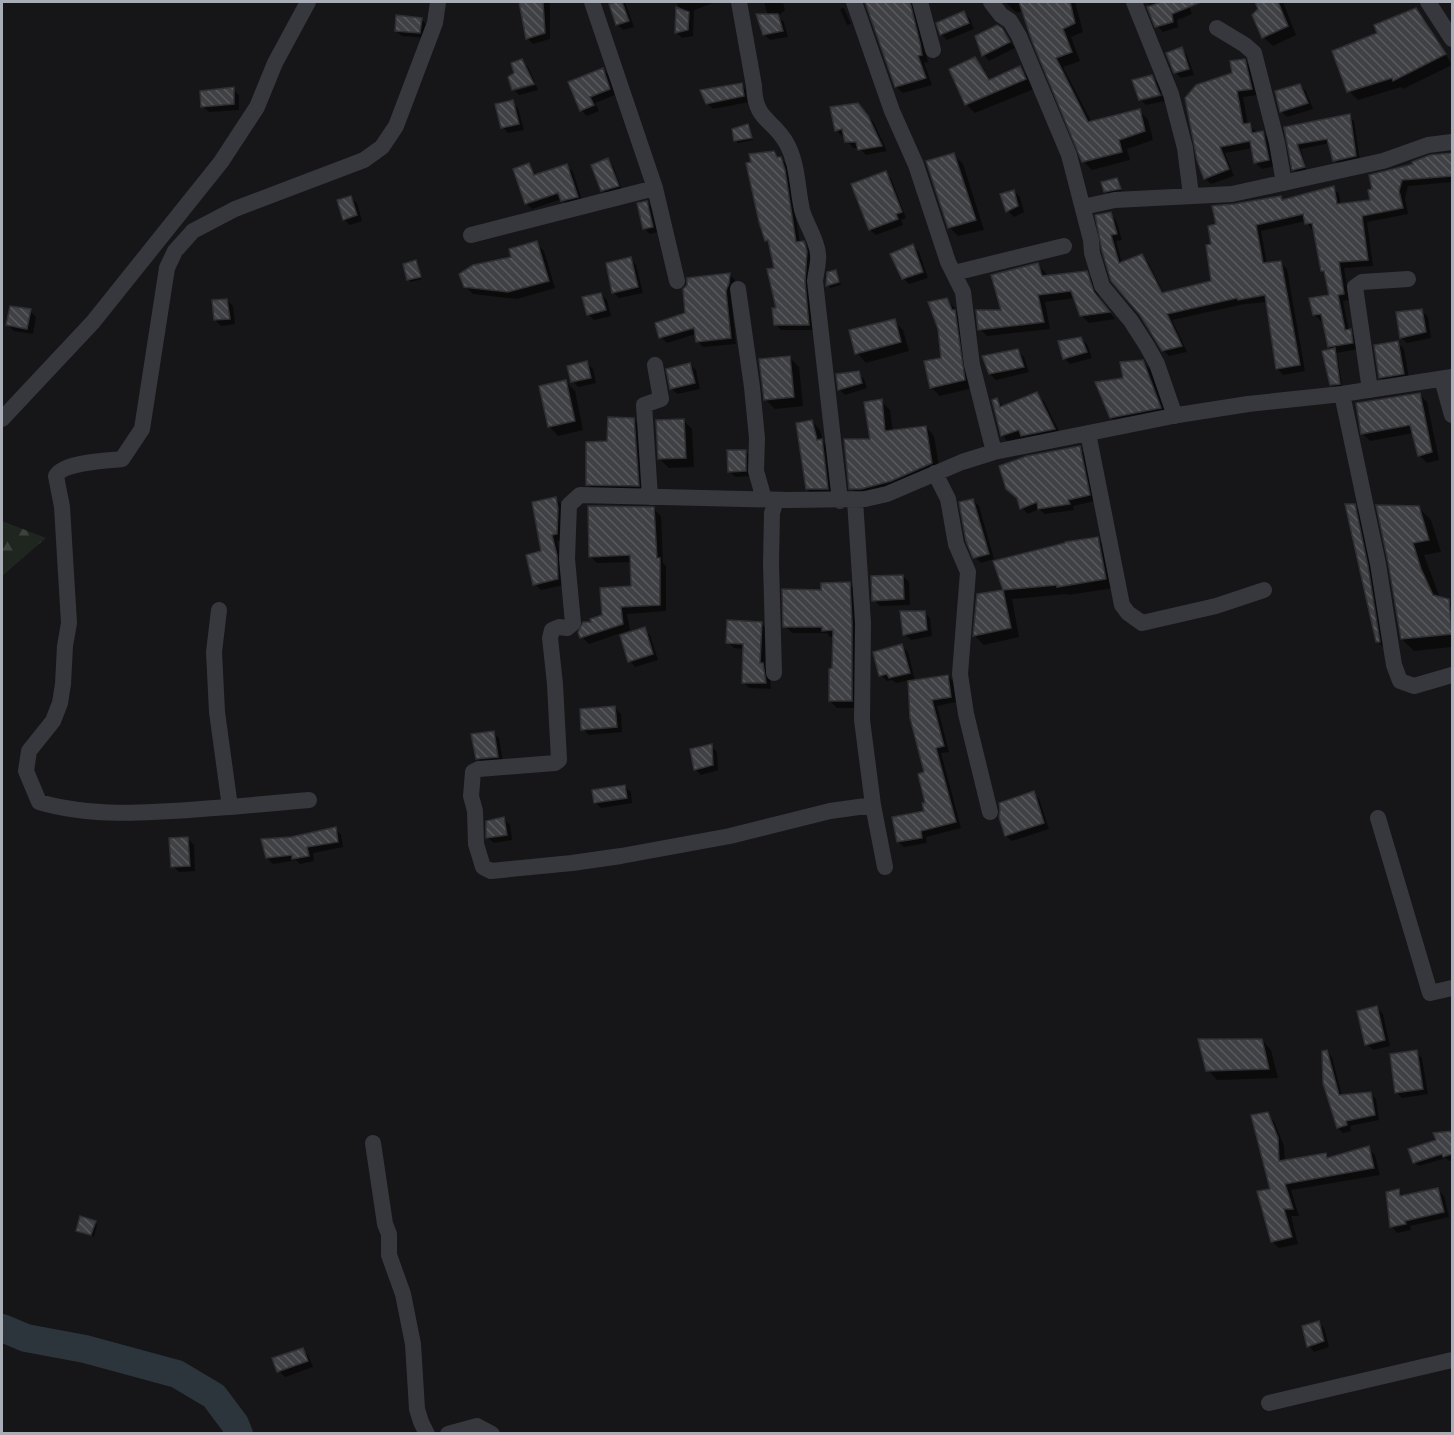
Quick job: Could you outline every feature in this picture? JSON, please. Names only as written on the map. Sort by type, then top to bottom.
[{"type":"street","points":[[2,419],[93,322],[221,162],[257,107],[279,55],[308,2]]},
{"type":"street","points":[[309,800],[120,813],[56,807],[39,802],[26,771],[28,751],[53,721],[60,703],[69,623],[62,507],[56,476],[58,472],[69,466],[122,459],[142,429],[167,268],[176,251],[193,231],[235,209],[364,160],[382,147],[396,126],[435,23],[438,2]]},
{"type":"street","points":[[592,2],[655,188],[677,281]]},
{"type":"street","points":[[739,2],[754,86],[754,99],[758,111],[786,141],[793,156],[802,211],[819,255],[815,281],[848,500],[863,623],[862,720],[873,805],[885,867]]},
{"type":"street","points":[[854,2],[892,111],[916,165],[948,262],[963,292],[972,366],[994,452]]},
{"type":"street","points":[[920,2],[933,50]]},
{"type":"street","points":[[991,2],[1001,15],[1010,21],[1024,46],[1069,155],[1102,286],[1131,321],[1147,346],[1157,364],[1175,416]]},
{"type":"street","points":[[1134,2],[1171,93],[1185,148],[1191,195]]},
{"type":"street","points":[[1428,2],[1452,39]]},
{"type":"street","points":[[1217,28],[1254,53],[1284,183]]},
{"type":"street","points":[[1083,207],[1115,200],[1232,194],[1383,161],[1428,145],[1452,142]]},
{"type":"street","points":[[471,235],[655,188]]},
{"type":"street","points":[[161,235],[176,251]]},
{"type":"street","points":[[954,273],[1064,246]]},
{"type":"street","points":[[1370,390],[1355,287],[1362,282],[1408,279]]},
{"type":"street","points":[[738,289],[754,407],[757,438],[756,471],[770,500],[772,513],[774,673]]},
{"type":"street","points":[[650,497],[644,405],[661,399],[655,365]]},
{"type":"street","points":[[873,805],[830,811],[730,836],[577,863],[491,871],[483,867],[476,844],[475,810],[471,796],[474,772],[479,769],[555,764],[559,760],[550,638],[552,630],[559,627],[567,628],[573,623],[567,559],[568,505],[580,495],[848,500],[887,494],[935,473],[994,452],[1248,404],[1342,394],[1447,378],[1452,415]]},
{"type":"street","points":[[1342,394],[1378,564],[1394,664],[1400,681],[1414,686],[1452,675]]},
{"type":"street","points":[[1088,433],[1122,604],[1128,613],[1142,623],[1216,606],[1264,590]]},
{"type":"street","points":[[935,473],[948,499],[956,544],[968,572],[960,674],[966,714],[990,812]]},
{"type":"street","points":[[219,610],[214,662],[217,712],[230,807]]},
{"type":"street","points":[[1378,818],[1430,993],[1452,988]]},
{"type":"street","points":[[373,1143],[388,1234],[389,1255],[403,1294],[412,1344],[417,1410],[420,1422],[427,1434]]},
{"type":"street","points":[[1269,1403],[1452,1360]]},
{"type":"street","points":[[448,1434],[477,1426],[492,1434]]},
{"type":"green space","points":[[2,521],[46,538],[2,576]]},
{"type":"building","points":[[519,2],[543,2],[545,33],[526,39]]},
{"type":"building","points":[[622,2],[629,21],[616,25],[609,4]]},
{"type":"building","points":[[865,2],[910,2],[922,55],[918,56],[926,78],[895,87]]},
{"type":"building","points":[[1019,2],[1070,2],[1075,23],[1063,29],[1072,52],[1056,58],[1088,122],[1140,109],[1145,131],[1119,140],[1122,152],[1082,162],[1032,41]]},
{"type":"building","points":[[1161,2],[1201,2],[1172,14],[1173,22],[1155,27],[1147,7]]},
{"type":"building","points":[[1255,2],[1278,2],[1288,26],[1262,38],[1252,15],[1258,9]]},
{"type":"building","points":[[676,7],[689,12],[688,30],[675,33]]},
{"type":"building","points":[[1416,8],[1446,54],[1393,81],[1392,78],[1347,92],[1332,51],[1377,33],[1374,25]]},
{"type":"building","points":[[964,11],[969,23],[940,35],[936,23]]},
{"type":"building","points":[[756,14],[778,14],[783,31],[763,35]]},
{"type":"building","points":[[396,15],[422,18],[420,33],[395,31]]},
{"type":"building","points":[[997,25],[1002,28],[1010,42],[982,56],[975,36]]},
{"type":"building","points":[[1182,47],[1189,69],[1174,73],[1166,53]]},
{"type":"building","points":[[975,57],[989,80],[1020,66],[1026,79],[965,105],[949,69]]},
{"type":"building","points":[[522,59],[534,84],[512,90],[508,77],[514,73],[511,63]]},
{"type":"building","points":[[1245,59],[1252,89],[1237,91],[1243,124],[1250,123],[1252,133],[1263,131],[1269,160],[1254,163],[1250,141],[1220,147],[1229,169],[1204,179],[1197,160],[1185,98],[1196,85],[1232,73],[1230,61]]},
{"type":"building","points":[[603,68],[610,89],[590,97],[594,105],[580,111],[568,82]]},
{"type":"building","points":[[1152,75],[1160,95],[1139,100],[1132,80]]},
{"type":"building","points":[[742,83],[744,96],[706,104],[700,90]]},
{"type":"building","points":[[1300,84],[1308,103],[1280,112],[1275,91]]},
{"type":"building","points":[[234,87],[234,104],[201,107],[200,91]]},
{"type":"building","points":[[513,100],[519,124],[501,128],[495,104]]},
{"type":"building","points":[[858,103],[868,116],[882,146],[858,150],[856,142],[845,142],[842,129],[835,131],[830,107]]},
{"type":"building","points":[[1350,114],[1356,156],[1333,161],[1327,139],[1297,144],[1305,167],[1292,170],[1284,127]]},
{"type":"building","points":[[748,124],[752,138],[734,141],[732,129]]},
{"type":"building","points":[[774,151],[777,157],[781,157],[785,170],[796,242],[804,241],[807,251],[805,282],[809,325],[774,325],[772,308],[776,308],[767,269],[774,268],[768,240],[765,241],[759,222],[746,163],[751,162],[749,154]]},
{"type":"building","points":[[954,153],[976,220],[948,228],[926,161]]},
{"type":"building","points":[[1452,153],[1452,176],[1402,180],[1399,191],[1403,208],[1362,216],[1368,260],[1339,262],[1344,294],[1338,295],[1345,330],[1351,329],[1353,343],[1328,347],[1321,314],[1313,315],[1309,298],[1329,295],[1324,271],[1321,271],[1312,223],[1305,224],[1303,214],[1256,225],[1263,263],[1281,261],[1300,365],[1276,369],[1265,295],[1238,300],[1237,298],[1167,314],[1182,346],[1162,351],[1140,315],[1111,281],[1095,215],[1111,212],[1117,234],[1111,235],[1119,263],[1142,254],[1162,293],[1211,281],[1206,245],[1211,244],[1208,226],[1216,224],[1212,206],[1281,196],[1282,200],[1334,186],[1337,204],[1370,200],[1368,190],[1372,189],[1369,175],[1413,164],[1412,162],[1430,155]]},
{"type":"building","points":[[608,158],[619,186],[601,191],[591,165]]},
{"type":"building","points":[[529,163],[534,175],[567,164],[578,197],[561,201],[558,193],[525,204],[513,169]]},
{"type":"building","points":[[886,171],[902,212],[896,214],[898,219],[869,230],[851,184]]},
{"type":"building","points":[[1117,178],[1121,189],[1104,192],[1101,182]]},
{"type":"building","points":[[1014,190],[1018,206],[1006,212],[1000,194]]},
{"type":"building","points":[[351,196],[357,215],[343,220],[337,200]]},
{"type":"building","points":[[647,201],[653,227],[643,229],[637,203]]},
{"type":"building","points":[[537,241],[549,281],[508,292],[464,287],[459,274],[473,265],[511,257],[509,249]]},
{"type":"building","points":[[913,244],[923,272],[902,279],[890,254]]},
{"type":"building","points":[[631,257],[638,287],[612,293],[606,263]]},
{"type":"building","points":[[416,260],[421,277],[407,280],[403,264]]},
{"type":"building","points":[[1038,263],[1042,276],[1087,271],[1094,292],[1110,312],[1080,316],[1071,291],[1038,295],[1044,322],[978,330],[976,310],[1001,310],[991,275]]},
{"type":"building","points":[[836,270],[839,282],[826,286],[827,272]]},
{"type":"building","points":[[730,273],[726,291],[731,338],[696,342],[694,328],[659,338],[655,323],[685,313],[683,289],[687,285],[687,278]]},
{"type":"building","points":[[601,293],[606,310],[587,315],[582,297]]},
{"type":"building","points":[[947,298],[952,310],[955,310],[965,380],[930,388],[924,361],[941,358],[938,329],[928,302]]},
{"type":"building","points":[[227,299],[230,319],[214,320],[212,300]]},
{"type":"building","points":[[10,306],[31,309],[27,329],[6,325]]},
{"type":"building","points":[[1422,309],[1426,332],[1400,338],[1396,312]]},
{"type":"building","points":[[895,319],[901,342],[855,354],[849,330]]},
{"type":"building","points":[[1081,337],[1087,352],[1063,359],[1058,341]]},
{"type":"building","points":[[1398,341],[1404,374],[1379,378],[1374,345]]},
{"type":"building","points":[[1335,348],[1340,384],[1330,385],[1322,351]]},
{"type":"building","points":[[1018,349],[1024,367],[989,374],[982,356]]},
{"type":"building","points":[[790,356],[794,397],[764,400],[759,359]]},
{"type":"building","points":[[1143,360],[1161,408],[1110,418],[1095,382],[1123,378],[1120,362]]},
{"type":"building","points":[[587,361],[591,378],[571,382],[567,366]]},
{"type":"building","points":[[690,363],[695,383],[670,389],[666,369]]},
{"type":"building","points":[[859,371],[862,383],[838,390],[836,374]]},
{"type":"building","points":[[566,380],[575,421],[548,427],[539,386]]},
{"type":"building","points":[[1037,392],[1055,429],[1021,436],[1019,430],[1001,436],[992,400],[997,398],[1000,407]]},
{"type":"building","points":[[1420,393],[1432,452],[1418,456],[1410,425],[1361,434],[1356,403]]},
{"type":"building","points":[[882,399],[885,431],[926,426],[932,463],[891,481],[861,489],[849,489],[844,439],[870,439],[864,402]]},
{"type":"building","points":[[608,417],[634,418],[639,486],[586,485],[586,442],[607,441]]},
{"type":"building","points":[[684,419],[686,458],[658,459],[656,420]]},
{"type":"building","points":[[812,420],[817,440],[822,439],[828,489],[806,489],[796,423]]},
{"type":"building","points":[[1080,446],[1090,495],[1068,500],[1070,504],[1038,509],[1037,502],[1020,509],[1017,498],[1006,489],[999,466],[1027,456]]},
{"type":"building","points":[[727,450],[746,450],[746,471],[728,472]]},
{"type":"building","points":[[556,497],[557,534],[552,535],[557,555],[558,579],[533,585],[526,555],[541,551],[532,502]]},
{"type":"building","points":[[973,499],[989,554],[973,558],[966,541],[959,502]]},
{"type":"building","points":[[1345,504],[1355,504],[1380,642],[1376,642]]},
{"type":"building","points":[[1376,505],[1419,506],[1429,540],[1413,543],[1421,569],[1433,595],[1449,599],[1452,634],[1401,639]]},
{"type":"building","points":[[588,506],[654,507],[657,558],[660,558],[660,605],[621,607],[623,624],[580,638],[578,632],[583,622],[591,622],[590,619],[602,615],[600,588],[631,586],[630,555],[589,557]]},
{"type":"building","points":[[1098,537],[1106,579],[1057,587],[1057,585],[1003,590],[993,561],[1065,542]]},
{"type":"building","points":[[903,575],[904,599],[872,601],[871,576]]},
{"type":"building","points":[[850,582],[852,701],[829,701],[833,630],[822,631],[822,627],[783,627],[782,589],[821,590],[821,583]]},
{"type":"building","points":[[1003,590],[1011,628],[973,636],[977,594]]},
{"type":"building","points":[[900,611],[925,611],[927,630],[903,635]]},
{"type":"building","points":[[727,620],[762,622],[760,663],[763,663],[766,683],[742,683],[743,644],[726,643]]},
{"type":"building","points":[[645,627],[653,654],[628,662],[620,635]]},
{"type":"building","points":[[902,644],[910,673],[889,678],[887,674],[879,676],[873,652]]},
{"type":"building","points":[[948,675],[951,697],[932,700],[944,746],[936,748],[956,822],[921,831],[922,838],[897,842],[892,817],[924,811],[922,803],[925,803],[918,774],[924,772],[910,718],[908,681]]},
{"type":"building","points":[[615,706],[617,727],[581,730],[580,709]]},
{"type":"building","points":[[494,731],[498,757],[476,759],[471,734]]},
{"type":"building","points":[[712,744],[713,765],[694,770],[690,749]]},
{"type":"building","points":[[625,785],[627,798],[594,803],[592,790]]},
{"type":"building","points":[[1034,791],[1044,823],[1005,836],[999,817],[999,803]]},
{"type":"building","points":[[504,817],[507,835],[486,838],[486,821]]},
{"type":"building","points":[[336,827],[338,842],[307,847],[309,856],[292,859],[292,855],[266,858],[261,839],[291,837]]},
{"type":"building","points":[[188,837],[190,866],[171,867],[169,838]]},
{"type":"building","points":[[1377,1006],[1385,1040],[1365,1045],[1357,1011]]},
{"type":"building","points":[[1198,1039],[1262,1039],[1269,1069],[1206,1071]]},
{"type":"building","points":[[1327,1050],[1339,1095],[1371,1092],[1375,1115],[1346,1121],[1347,1125],[1337,1128],[1323,1083],[1322,1051]]},
{"type":"building","points":[[1417,1050],[1423,1089],[1395,1093],[1390,1054]]},
{"type":"building","points":[[1268,1112],[1278,1138],[1279,1161],[1326,1153],[1327,1158],[1369,1146],[1374,1168],[1285,1184],[1293,1209],[1284,1209],[1292,1237],[1271,1242],[1257,1191],[1270,1189],[1251,1115]]},
{"type":"building","points":[[1452,1131],[1452,1154],[1443,1157],[1442,1154],[1413,1163],[1408,1149],[1436,1140],[1433,1133]]},
{"type":"building","points":[[1438,1188],[1444,1212],[1390,1227],[1386,1192],[1399,1189],[1400,1196]]},
{"type":"building","points":[[80,1216],[96,1221],[91,1235],[76,1231]]},
{"type":"building","points":[[1319,1321],[1324,1341],[1307,1347],[1302,1326]]},
{"type":"building","points":[[303,1348],[308,1361],[277,1372],[272,1358]]},
{"type":"waterway","points":[[2,1328],[26,1338],[85,1349],[177,1374],[214,1396],[235,1424],[239,1434]]}]
